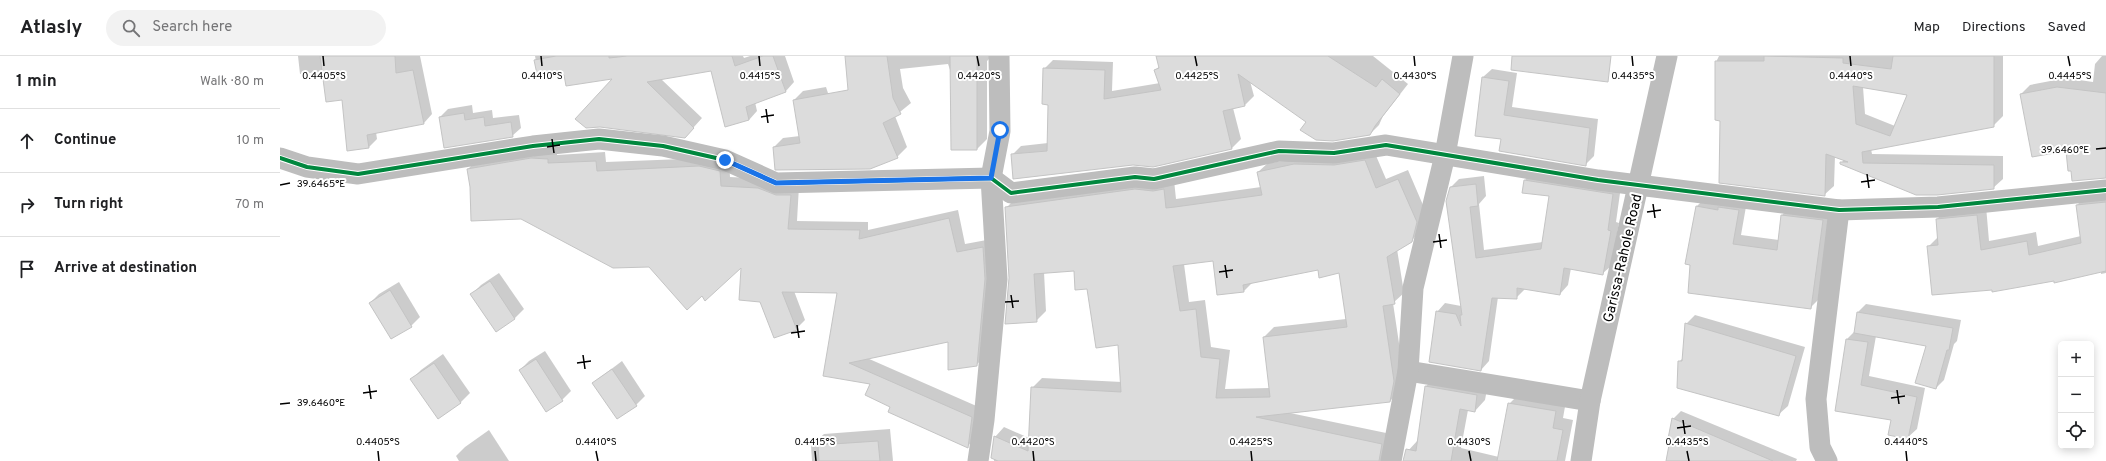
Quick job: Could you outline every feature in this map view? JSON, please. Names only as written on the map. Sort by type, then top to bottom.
[{"type":"street","points":[[978,461],[984,420],[997,279],[991,178],[1000,130],[999,56]]},
{"type":"street","points":[[1391,461],[1408,372],[1413,288],[1445,155],[1463,56]]},
{"type":"street","name":"Garissa-Rahole Road","points":[[1581,461],[1590,401],[1667,56]]},
{"type":"street","points":[[280,158],[307,167],[358,174],[526,147],[599,139],[663,146],[725,160],[776,183],[991,178],[1011,193],[1135,177],[1154,179],[1279,152],[1334,153],[1386,145],[1638,186],[1839,210],[1938,207],[2106,190]]},
{"type":"street","points":[[1827,461],[1820,447],[1816,399],[1839,210]]},
{"type":"street","points":[[1408,372],[1590,401]]},
{"type":"building","points":[[320,56],[395,56],[396,73],[413,70],[424,124],[367,135],[369,148],[347,151],[342,100],[326,102]]},
{"type":"building","points":[[556,56],[609,56],[609,58],[627,56],[732,56],[735,66],[763,56],[773,56],[786,92],[746,107],[749,120],[725,127],[711,71],[647,82],[694,128],[685,138],[600,127],[586,128],[575,119],[612,79],[566,86],[564,75],[538,79],[534,60]]},
{"type":"building","points":[[845,56],[887,56],[893,98],[901,114],[883,123],[898,158],[870,169],[775,170],[773,147],[800,143],[793,100],[848,90]]},
{"type":"building","points":[[950,56],[977,56],[977,150],[951,150]]},
{"type":"building","points":[[1156,56],[1328,56],[1376,87],[1382,79],[1400,94],[1375,126],[1370,135],[1333,141],[1316,140],[1300,130],[1306,122],[1238,74],[1245,106],[1223,111],[1232,149],[1153,167],[1133,165],[1013,179],[1011,154],[1047,151],[1048,105],[1042,104],[1043,68],[1105,70],[1104,99],[1161,90],[1154,70],[1159,68]]},
{"type":"building","points":[[1512,56],[1611,56],[1608,82],[1511,70]]},
{"type":"building","points":[[1764,56],[1843,58],[1843,63],[1891,69],[1893,56],[1994,56],[1994,127],[1862,152],[1863,163],[1994,165],[1994,189],[1937,195],[1916,195],[1840,164],[1840,162],[1848,162],[1826,154],[1825,196],[1719,183],[1720,121],[1715,120],[1715,61],[1764,61]],"holes":[[[1853,86],[1907,95],[1890,136],[1856,124]]]},
{"type":"building","points":[[1482,77],[1509,81],[1504,115],[1590,128],[1586,166],[1499,151],[1501,139],[1475,136]]},
{"type":"building","points":[[2057,87],[2106,93],[2106,178],[2072,181],[2071,171],[2068,171],[2066,151],[2032,157],[2020,94]]},
{"type":"building","points":[[464,113],[465,120],[484,117],[485,126],[511,122],[513,137],[444,148],[439,117]]},
{"type":"building","points":[[531,158],[548,159],[548,163],[596,161],[597,171],[699,166],[720,171],[721,186],[758,188],[776,195],[791,195],[788,229],[860,230],[859,239],[949,218],[957,252],[983,247],[985,279],[977,366],[948,370],[948,342],[849,363],[972,417],[968,448],[888,412],[890,407],[865,395],[870,384],[823,376],[837,293],[782,292],[797,330],[774,338],[760,302],[739,300],[741,268],[705,301],[702,296],[687,310],[649,267],[613,268],[521,219],[471,221],[470,187],[467,169]]},
{"type":"building","points":[[1365,160],[1376,188],[1398,179],[1417,222],[1412,242],[1387,257],[1395,304],[1383,306],[1394,381],[1390,402],[1256,417],[1382,444],[1379,461],[998,461],[991,458],[994,436],[1028,451],[1031,387],[1121,392],[1118,345],[1096,348],[1087,289],[1075,290],[1074,271],[1034,274],[1037,322],[1005,324],[1009,278],[1005,207],[1135,189],[1153,191],[1164,189],[1166,208],[1175,207],[1262,195],[1257,172],[1294,164],[1334,165]],"holes":[[[1213,261],[1217,295],[1244,292],[1243,285],[1318,270],[1319,278],[1339,273],[1347,327],[1263,337],[1270,397],[1216,398],[1220,359],[1201,357],[1196,309],[1180,311],[1173,266]]]},
{"type":"building","points":[[1524,180],[1613,194],[1608,230],[1611,231],[1603,275],[1564,268],[1560,295],[1517,288],[1517,299],[1492,298],[1481,371],[1429,362],[1436,311],[1456,314],[1461,326],[1460,315],[1462,315],[1446,201],[1450,187],[1476,184],[1478,206],[1470,207],[1476,258],[1541,249],[1549,196],[1522,193]]},
{"type":"building","points":[[2106,202],[2106,271],[2054,283],[2054,281],[1992,292],[1992,290],[1932,295],[1927,246],[1938,245],[1936,219],[1977,215],[1981,250],[2027,241],[2029,255],[2081,243],[2076,205]]},
{"type":"building","points":[[1696,206],[1718,210],[1718,207],[1739,210],[1733,244],[1777,250],[1781,215],[1823,220],[1811,309],[1688,293],[1690,265],[1685,264]]},
{"type":"building","points":[[490,281],[515,319],[496,332],[470,294]]},
{"type":"building","points":[[390,290],[412,327],[391,339],[369,303]]},
{"type":"building","points":[[1857,312],[1953,328],[1949,350],[1947,350],[1936,389],[1915,383],[1926,346],[1854,333]]},
{"type":"building","points":[[1685,323],[1796,356],[1779,416],[1677,388],[1678,361],[1682,361]]},
{"type":"building","points":[[1846,339],[1868,342],[1861,385],[1917,397],[1908,439],[1888,435],[1891,420],[1835,411]]},
{"type":"building","points":[[536,359],[563,401],[546,412],[519,370]]},
{"type":"building","points":[[434,363],[461,403],[438,419],[410,379]]},
{"type":"building","points":[[612,369],[637,406],[617,419],[592,383]]},
{"type":"building","points":[[1425,386],[1477,395],[1475,412],[1460,409],[1451,461],[1403,461],[1406,449],[1416,451]]},
{"type":"building","points":[[1508,403],[1556,411],[1553,428],[1563,430],[1557,461],[1497,461]]},
{"type":"building","points":[[1672,418],[1773,461],[1666,461],[1669,445],[1667,444]]},
{"type":"building","points":[[878,441],[880,461],[819,461],[818,445]]},
{"type":"cycle path","points":[[280,158],[307,167],[358,174],[533,146],[599,139],[663,146],[725,160],[776,183],[991,178],[1011,193],[1135,177],[1154,179],[1279,151],[1334,153],[1386,145],[1598,180],[1839,210],[1938,207],[2106,190]]},
{"type":"route","points":[[725,160],[776,183],[991,178],[1000,130]]}]
